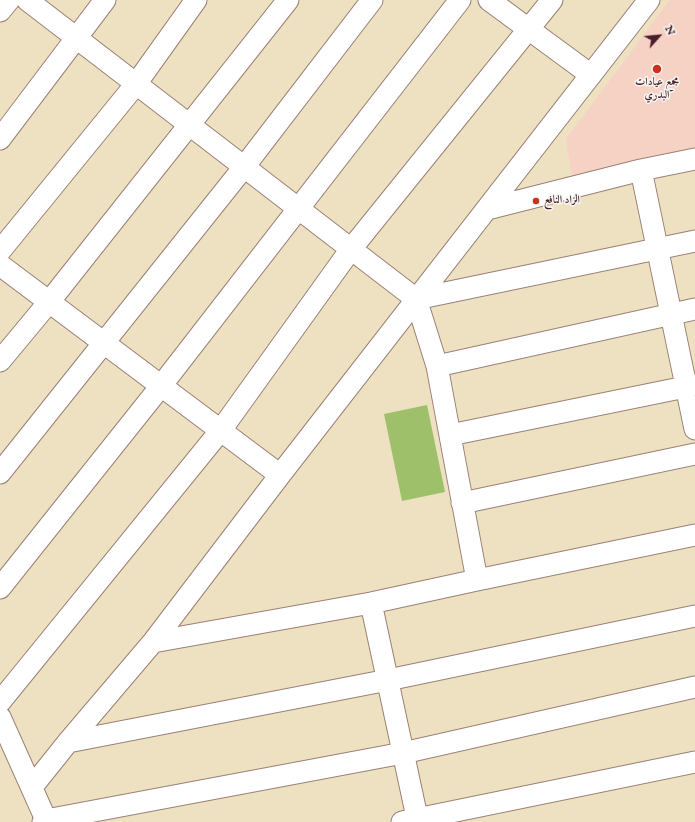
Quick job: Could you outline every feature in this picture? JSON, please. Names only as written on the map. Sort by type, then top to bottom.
[{"type":"street","points":[[0,11],[9,0]]},
{"type":"street","points":[[27,0],[416,299],[436,366],[477,580]]},
{"type":"street","points":[[0,139],[105,0]]},
{"type":"street","points":[[0,251],[136,84],[196,0]]},
{"type":"street","points":[[0,361],[49,302],[288,0]]},
{"type":"street","points":[[0,473],[244,167],[372,0]]},
{"type":"street","points":[[0,588],[161,386],[460,0]]},
{"type":"street","points":[[489,0],[591,76]]},
{"type":"street","points":[[0,702],[221,430],[351,249],[552,0]]},
{"type":"street","points":[[32,787],[153,642],[280,475],[649,0]]},
{"type":"street","points":[[487,209],[641,170],[695,159]]},
{"type":"street","points":[[641,170],[671,314],[691,386],[695,429]]},
{"type":"street","points":[[416,299],[695,241]]},
{"type":"street","points":[[0,265],[280,475]]},
{"type":"street","points":[[436,366],[695,309]]},
{"type":"street","points":[[450,435],[691,386]]},
{"type":"street","points":[[462,503],[695,454]]},
{"type":"street","points":[[153,642],[371,603],[695,535]]},
{"type":"street","points":[[371,603],[403,753],[412,821],[695,762]]},
{"type":"street","points":[[68,742],[388,680],[695,616]]},
{"type":"street","points":[[0,717],[46,821],[403,753],[695,687]]},
{"type":"shaded area","name":"مجمع عيادات البدري","points":[[670,0],[695,0],[695,150],[572,177],[566,139]]},
{"type":"green space","points":[[427,405],[445,492],[402,501],[384,414]]},
{"type":"place","name":"مجمع عيادات البدري","points":[[657,69]]},
{"type":"place","name":"الزاد النافع","points":[[536,201]]}]
